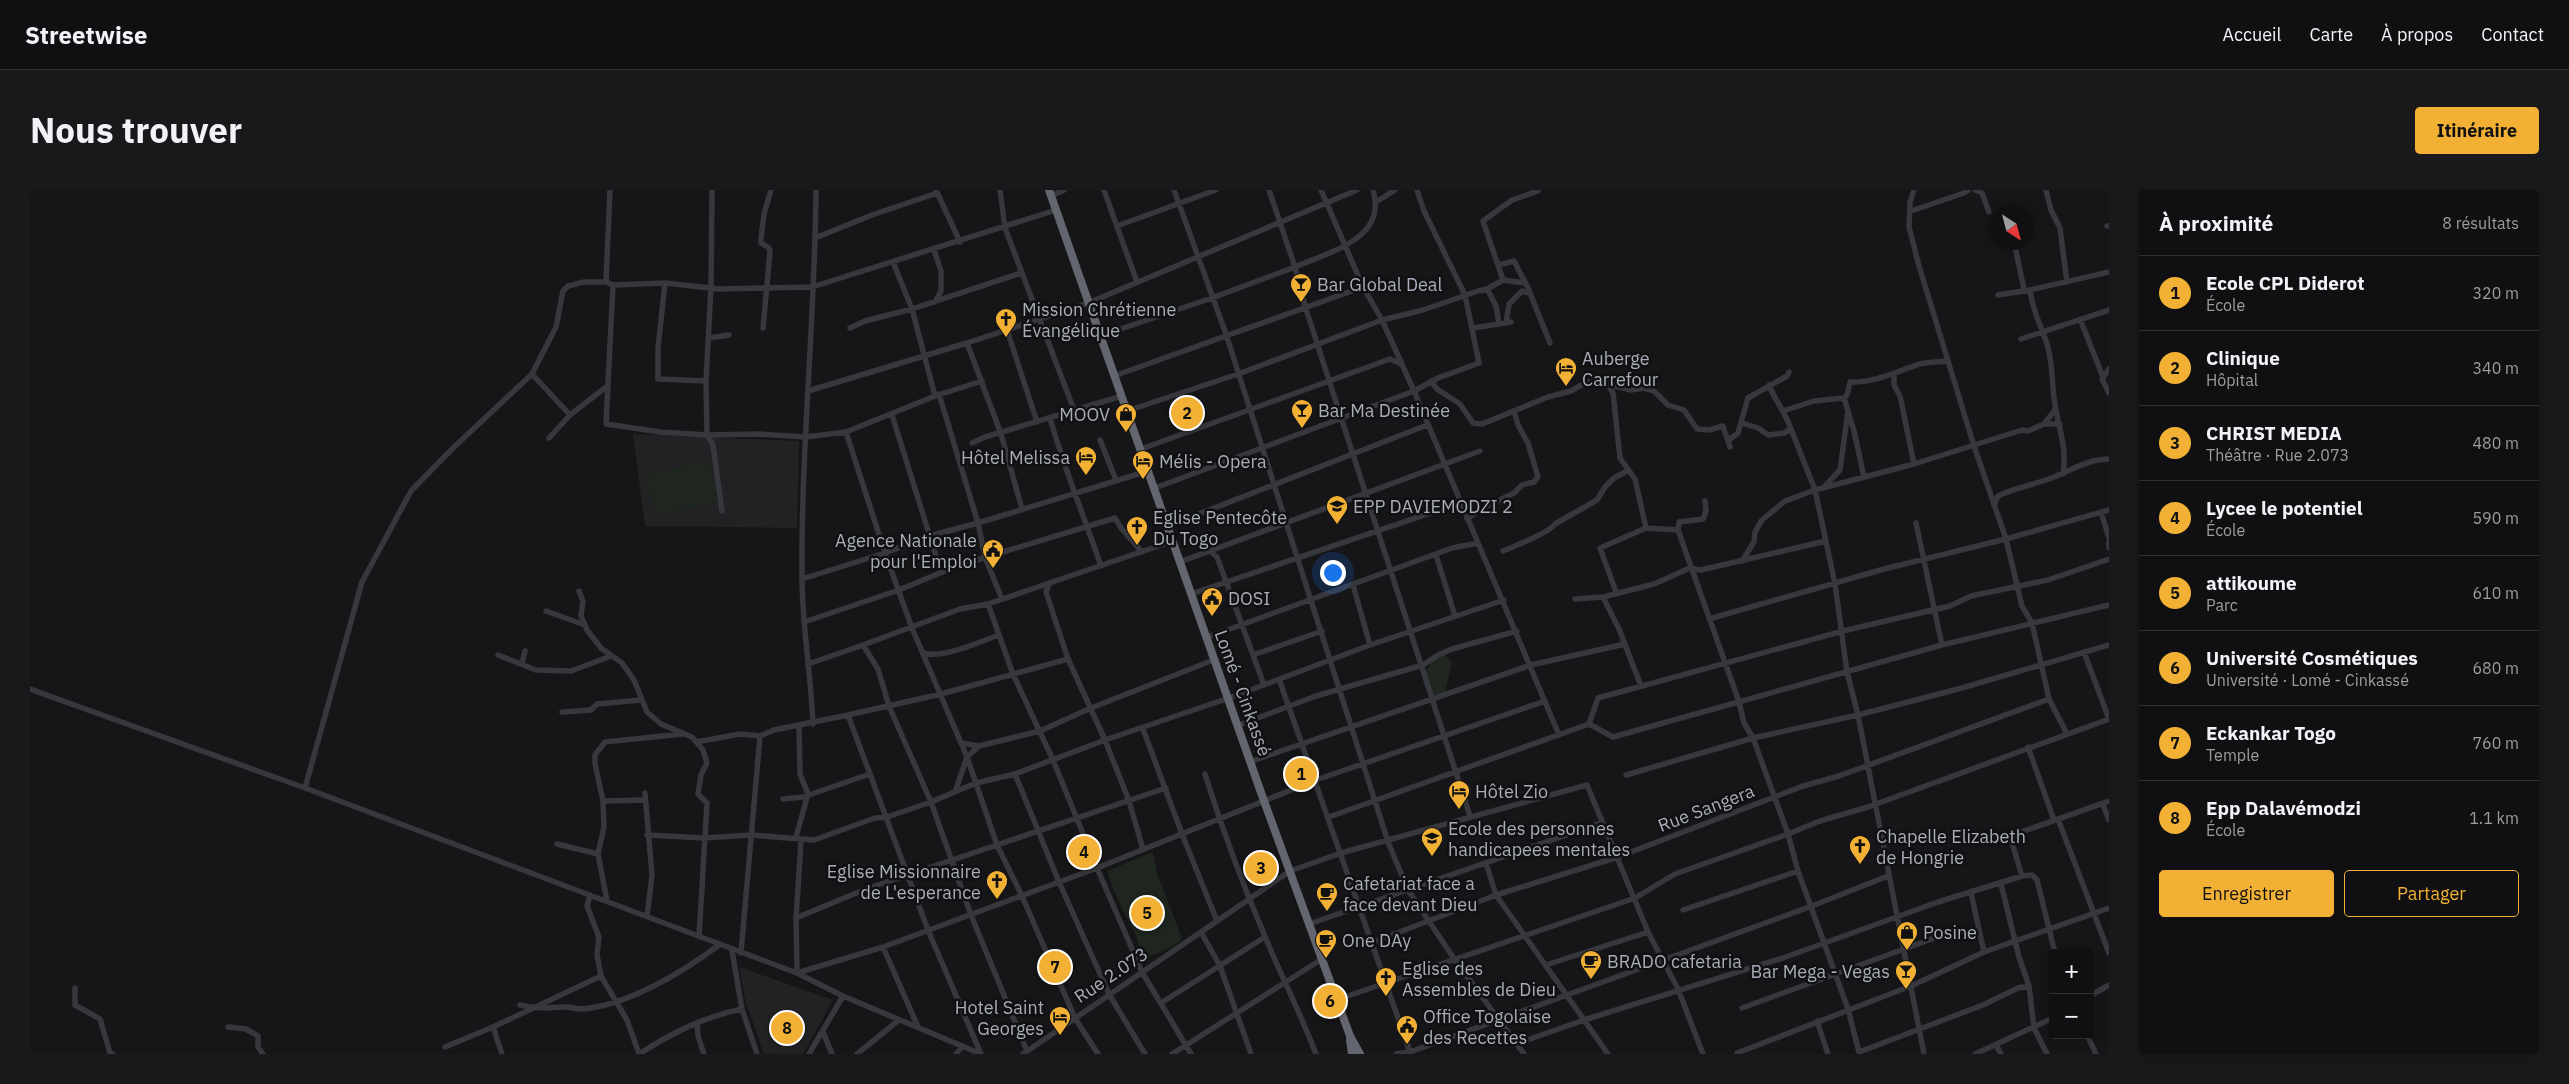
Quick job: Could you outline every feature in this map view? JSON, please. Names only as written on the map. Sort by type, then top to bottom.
[{"type":"highway","name":"Lomé - Cinkassé","points":[[1050,193],[1191,594],[1252,761],[1264,801],[1336,1000],[1350,1036],[1360,1054]]},
{"type":"highway","name":"Lomé - Cinkassé","points":[[1350,1036],[1352,1054]]},
{"type":"street","points":[[606,282],[610,190]]},
{"type":"street","points":[[712,190],[711,287],[706,381],[707,435],[713,445],[722,511]]},
{"type":"street","points":[[763,328],[763,308],[768,289],[770,248],[761,243],[761,240],[764,214],[771,190]]},
{"type":"street","points":[[813,724],[802,579],[816,190]]},
{"type":"street","points":[[1000,190],[1005,228],[1074,410]]},
{"type":"street","points":[[1050,193],[1064,190]]},
{"type":"street","points":[[1104,190],[1137,282]]},
{"type":"street","points":[[1174,190],[1226,334],[1365,764],[1388,842],[1408,890],[1455,960],[1524,1054]]},
{"type":"street","points":[[1117,226],[1216,190]]},
{"type":"street","points":[[1270,190],[1295,267],[1305,306],[1343,418],[1410,632],[1423,665],[1432,700],[1470,816]]},
{"type":"street","points":[[1321,190],[1363,287],[1382,320],[1414,391],[1460,503],[1504,600],[1559,735]]},
{"type":"street","points":[[808,391],[967,343],[1088,303],[1198,255],[1357,190]]},
{"type":"street","points":[[1100,336],[1212,298],[1295,267],[1364,235],[1371,226],[1376,202],[1373,190]]},
{"type":"street","points":[[1376,202],[1395,190]]},
{"type":"street","points":[[1155,488],[1414,391],[1431,381],[1479,363],[1465,295],[1424,211],[1417,190]]},
{"type":"street","points":[[1914,190],[1910,202],[1911,235],[1974,446],[2006,539],[2022,606],[2032,623],[2049,699],[2068,734]]},
{"type":"street","points":[[1911,211],[1968,190]]},
{"type":"street","points":[[1975,190],[1982,194],[1989,212]]},
{"type":"street","points":[[2046,190],[2051,210],[2060,228],[2067,282]]},
{"type":"street","points":[[1503,280],[1483,221],[1512,200],[1538,191]]},
{"type":"street","points":[[815,238],[937,192],[960,242]]},
{"type":"street","points":[[305,788],[362,582],[386,535],[416,484],[532,374],[556,327],[563,291],[568,286],[584,282],[606,282],[613,285],[665,284],[719,289],[812,287],[1005,228],[1056,210]]},
{"type":"street","points":[[934,250],[940,271],[941,291],[935,302]]},
{"type":"street","points":[[2016,250],[2031,303],[2046,343],[2056,410],[2065,451],[2063,474]]},
{"type":"street","points":[[1499,264],[1514,261],[1550,343]]},
{"type":"street","points":[[894,262],[912,309],[924,355],[978,523],[985,558],[1002,599]]},
{"type":"street","points":[[1998,295],[2109,272]]},
{"type":"street","points":[[850,328],[865,321],[935,302],[1021,273]]},
{"type":"street","points":[[1127,411],[1238,374],[1382,320],[1423,310],[1487,289],[1503,280],[1525,288]]},
{"type":"street","points":[[665,284],[658,348],[658,379],[706,381]]},
{"type":"street","points":[[613,285],[606,387],[606,424],[660,432],[806,437],[846,432],[892,415],[937,395],[982,381]]},
{"type":"street","points":[[1114,376],[1226,334],[1363,287]]},
{"type":"street","points":[[1505,323],[1509,304],[1525,288]]},
{"type":"street","points":[[1487,289],[1505,323]]},
{"type":"street","points":[[2021,339],[2109,310]]},
{"type":"street","points":[[2080,319],[2109,393]]},
{"type":"street","points":[[1473,328],[1505,323]]},
{"type":"street","points":[[1007,330],[1037,422]]},
{"type":"street","points":[[708,338],[729,334]]},
{"type":"street","points":[[967,343],[1001,434],[1022,509]]},
{"type":"street","points":[[1141,449],[1390,359],[1396,350]]},
{"type":"street","points":[[1390,359],[1402,364]]},
{"type":"street","points":[[1783,411],[1814,401],[1844,398],[1848,395],[1850,382],[1860,382],[1923,364],[1948,361]]},
{"type":"street","points":[[2103,378],[2109,369]]},
{"type":"street","points":[[1431,381],[1437,389],[1460,404],[1476,424],[1548,397],[1571,391],[1598,378],[1604,378],[1615,386],[1635,390],[1644,388],[1654,391],[1668,405],[1684,410],[1697,429],[1709,430],[1723,426],[1730,443],[1738,433],[1748,398],[1786,376],[1789,372]]},
{"type":"street","points":[[1894,372],[1894,385],[1900,396],[1914,464]]},
{"type":"street","points":[[532,374],[570,415]]},
{"type":"street","points":[[1604,378],[1613,393],[1620,458],[1627,471],[1635,479],[1646,528]]},
{"type":"street","points":[[1769,386],[1791,429],[1815,490],[1836,584],[1847,672],[1858,716],[1896,919],[1924,1054]]},
{"type":"street","points":[[549,438],[570,415],[606,387]]},
{"type":"street","points":[[972,443],[985,437],[1001,434],[1122,396]]},
{"type":"street","points":[[1844,398],[1864,477]]},
{"type":"street","points":[[2044,424],[2056,410]]},
{"type":"street","points":[[1467,519],[1481,509],[1514,493],[1522,485],[1534,482],[1538,477],[1528,443],[1518,425],[1514,411]]},
{"type":"street","points":[[1822,488],[1840,470],[1848,411]]},
{"type":"street","points":[[892,415],[941,572]]},
{"type":"street","points":[[1050,418],[1060,452],[1076,492],[1101,566]]},
{"type":"street","points":[[1742,423],[1758,428],[1768,435],[1784,433],[1791,429]]},
{"type":"street","points":[[1742,561],[1754,542],[1755,532],[1762,520],[1785,501],[1815,490],[1914,464],[2022,430],[2028,431],[2044,424],[2060,424]]},
{"type":"street","points":[[1168,526],[1273,483],[1427,425]]},
{"type":"street","points":[[846,432],[885,553],[912,628],[967,757],[997,845],[1022,896],[1075,1018],[1098,1054]]},
{"type":"street","points":[[1100,440],[1116,480]]},
{"type":"street","points":[[1180,562],[1480,451]]},
{"type":"street","points":[[1994,505],[1998,496],[2015,488],[2063,474],[2084,464],[2109,459]]},
{"type":"street","points":[[802,579],[885,553],[929,536],[1148,471]]},
{"type":"street","points":[[1503,551],[1552,529],[1555,524],[1588,506],[1597,500],[1605,487],[1614,478],[1627,471]]},
{"type":"street","points":[[1705,502],[1706,510],[1703,519],[1679,522],[1678,530],[1739,702],[1744,723],[1753,738],[1788,834],[1798,871],[1848,1009],[1858,1053],[1983,1005],[2018,988],[2029,986]]},
{"type":"street","points":[[1191,594],[1460,503]]},
{"type":"street","points":[[1709,619],[1884,569],[2006,539],[2109,510]]},
{"type":"street","points":[[2101,512],[2109,538]]},
{"type":"street","points":[[804,622],[899,590],[941,572],[1115,518],[1121,528],[1142,552]]},
{"type":"street","points":[[1916,523],[1942,645]]},
{"type":"street","points":[[1616,592],[1600,548],[1646,528],[1678,530]]},
{"type":"street","points":[[808,664],[912,628],[960,609],[988,604],[1173,541]]},
{"type":"street","points":[[1575,599],[1604,597],[1616,592],[1654,584],[1690,568],[1700,570],[1826,541]]},
{"type":"street","points":[[2109,542],[2109,548]]},
{"type":"street","points":[[1208,637],[1436,554],[1478,543]]},
{"type":"street","points":[[1210,551],[1217,557],[1264,685]]},
{"type":"street","points":[[1436,554],[1455,616]]},
{"type":"street","points":[[1589,724],[1598,698],[1843,631],[1936,610],[1971,596],[2048,580],[2109,559]]},
{"type":"street","points":[[1050,583],[1046,592],[1068,660],[1105,740],[1129,802],[1144,849]]},
{"type":"street","points":[[1353,585],[1370,645]]},
{"type":"street","points":[[579,591],[582,601],[581,616],[586,625],[601,648],[622,663],[630,674],[644,707],[654,720],[692,737],[703,750],[707,763],[701,775],[698,794],[707,803],[699,937]]},
{"type":"street","points":[[1604,597],[1641,686]]},
{"type":"street","points":[[647,835],[704,838],[751,836],[814,840],[875,818],[887,817],[931,802],[976,783],[1015,774],[1105,740],[1143,729],[1279,680],[1370,645],[1504,600]]},
{"type":"street","points":[[988,604],[1013,674],[1053,760],[1142,972],[1191,1054]]},
{"type":"street","points":[[1329,817],[1376,802],[1589,724],[1613,737],[1942,645],[2109,605]]},
{"type":"street","points":[[546,611],[586,625]]},
{"type":"street","points":[[1253,655],[1322,631]]},
{"type":"street","points":[[1239,725],[1340,688],[1423,665],[1438,654],[1452,649],[1517,631]]},
{"type":"street","points":[[923,653],[930,655],[950,652],[999,636]]},
{"type":"street","points":[[1252,761],[1531,665],[1624,644]]},
{"type":"street","points":[[863,645],[878,669],[889,706],[931,802],[971,914],[1025,1052]]},
{"type":"street","points":[[1626,775],[1753,738],[1858,716],[2109,645]]},
{"type":"street","points":[[522,663],[525,651]]},
{"type":"street","points":[[1336,1000],[1635,898],[1675,874],[1788,834],[1820,820],[1875,804],[2109,718],[2084,652]]},
{"type":"street","points":[[498,655],[536,670],[571,671],[611,656]]},
{"type":"street","points":[[961,743],[979,746],[1040,731],[1091,708],[1216,659]]},
{"type":"street","points":[[696,742],[740,734],[760,736],[774,730],[813,724],[941,694],[1068,660]]},
{"type":"street","points":[[1279,680],[1316,780],[1410,1052]]},
{"type":"street","points":[[30,689],[305,788],[797,973],[843,996],[981,1054]]},
{"type":"street","name":"Rue Sangera","points":[[1372,943],[1496,895],[1618,857],[1774,798],[2049,699]]},
{"type":"street","points":[[562,712],[591,710],[597,704],[641,700]]},
{"type":"street","points":[[797,973],[883,947],[1097,868],[1316,780],[1365,764],[1443,734],[1545,701]]},
{"type":"street","points":[[848,716],[928,930],[981,1054]]},
{"type":"street","points":[[797,973],[798,839],[808,794],[800,774],[799,727]]},
{"type":"street","points":[[1143,729],[1217,921]]},
{"type":"street","points":[[607,901],[598,854],[604,827],[603,801],[595,755],[605,742],[682,734]]},
{"type":"street","points":[[741,953],[760,736]]},
{"type":"street","points":[[955,792],[967,757],[979,746]]},
{"type":"street","points":[[2028,747],[2109,954]]},
{"type":"street","points":[[783,799],[803,798],[808,794],[870,774]]},
{"type":"street","points":[[1015,774],[1059,882],[1110,994],[1145,1054]]},
{"type":"street","points":[[1205,774],[1219,819],[1265,937],[1316,1054]]},
{"type":"street","name":"Rue 2.073","points":[[1025,1052],[1290,871],[1341,853],[1388,842],[1470,816],[1586,785],[1601,823]]},
{"type":"street","points":[[796,918],[866,889],[1166,788]]},
{"type":"street","points":[[645,793],[647,835],[652,875],[647,916]]},
{"type":"street","points":[[603,801],[645,800]]},
{"type":"street","points":[[2022,876],[2010,836],[2056,819],[2103,805],[2109,801]]},
{"type":"street","points":[[2103,805],[2109,820]]},
{"type":"street","points":[[1309,924],[1601,823],[1618,857],[1648,932],[1678,990],[1703,1054]]},
{"type":"street","points":[[557,844],[598,854]]},
{"type":"street","points":[[1486,863],[1496,895],[1608,1054]]},
{"type":"street","points":[[1683,910],[1798,871]]},
{"type":"street","points":[[1396,1054],[1410,1052],[1497,1018],[1812,906],[1888,876]]},
{"type":"street","points":[[1516,1044],[1584,1020],[1678,990],[1713,981],[1825,944],[2022,876],[2035,876],[2054,949]]},
{"type":"street","points":[[2000,884],[2029,986],[2034,1028],[2047,1054]]},
{"type":"street","points":[[1971,893],[1984,952]]},
{"type":"street","points":[[590,895],[587,906],[599,937],[597,955],[601,976],[617,1002],[639,1054],[682,1028],[697,1023],[704,1018],[742,1009]]},
{"type":"street","points":[[1737,1053],[1746,1052],[1817,1021],[1911,986],[1984,952],[2109,908]]},
{"type":"street","points":[[1201,932],[1220,966],[1238,1011],[1251,1054]]},
{"type":"street","points":[[1546,966],[1648,932]]},
{"type":"street","points":[[1161,1003],[1265,937]]},
{"type":"street","points":[[1742,1008],[1937,937]]},
{"type":"street","points":[[520,1005],[532,1008],[580,1009],[617,1002],[659,984],[719,945]]},
{"type":"street","points":[[883,947],[918,1027]]},
{"type":"street","points":[[732,950],[742,1009],[757,1054]]},
{"type":"street","points":[[1172,1054],[1322,959]]},
{"type":"street","points":[[445,1047],[493,1028],[601,976]]},
{"type":"street","points":[[2093,994],[2109,985]]},
{"type":"street","points":[[75,988],[75,1005],[100,1019],[110,1053],[113,1054]]},
{"type":"street","points":[[809,1054],[843,996]]},
{"type":"street","points":[[857,1054],[899,1020]]},
{"type":"street","points":[[1975,1054],[2049,1020]]},
{"type":"street","points":[[1817,1021],[1828,1054]]},
{"type":"street","points":[[697,1023],[698,1036],[704,1054]]},
{"type":"street","points":[[228,1027],[246,1029],[258,1036],[258,1047],[263,1054]]},
{"type":"street","points":[[493,1028],[502,1054]]},
{"type":"street","points":[[823,1032],[832,1054]]},
{"type":"street","points":[[2089,1039],[2096,1054]]},
{"type":"street","points":[[1996,1044],[2001,1054]]},
{"type":"street","points":[[956,1054],[963,1046]]},
{"type":"shaded area","points":[[1189,396],[1199,426],[1185,430],[1175,401]]},
{"type":"shaded area","points":[[633,434],[799,441],[797,528],[645,526]]},
{"type":"shaded area","points":[[708,460],[718,501],[655,516],[645,475]]},
{"type":"shaded area","points":[[1444,654],[1452,662],[1445,693],[1433,695],[1426,671],[1434,658]]},
{"type":"shaded area","points":[[1153,852],[1157,873],[1181,936],[1180,941],[1172,946],[1143,958],[1136,935],[1119,902],[1107,871]]},
{"type":"shaded area","points":[[739,967],[833,1000],[803,1054],[764,1054],[746,1003]]},
{"type":"place","name":"Bar Global Deal","points":[[1301,303]]},
{"type":"place","name":"Mission Chrétienne Évangélique","points":[[1006,338]]},
{"type":"place","name":"Auberge Carrefour","points":[[1566,387]]},
{"type":"place","name":"Clinique","points":[[1187,413]]},
{"type":"place","name":"Bar Ma Destinée","points":[[1302,429]]},
{"type":"place","name":"MOOV","points":[[1126,433]]},
{"type":"place","name":"Hôtel Melissa","points":[[1086,476]]},
{"type":"place","name":"Mélis - Opera","points":[[1143,480]]},
{"type":"place","name":"EPP DAVIEMODZI 2","points":[[1337,525]]},
{"type":"place","name":"Eglise Pentecôte Du Togo","points":[[1137,546]]},
{"type":"place","name":"Agence Nationale pour l'Emploi","points":[[993,569]]},
{"type":"place","name":"DOSI","points":[[1212,617]]},
{"type":"place","name":"Ecole CPL Diderot","points":[[1301,774]]},
{"type":"place","name":"Hôtel Zio","points":[[1459,810]]},
{"type":"place","name":"Lycee le potentiel","points":[[1084,852]]},
{"type":"place","name":"Ecole des personnes handicapees mentales","points":[[1432,857]]},
{"type":"place","name":"Chapelle Elizabeth de Hongrie","points":[[1860,865]]},
{"type":"place","name":"CHRIST MEDIA","points":[[1261,868]]},
{"type":"place","name":"Eglise Missionnaire de L'esperance","points":[[997,900]]},
{"type":"place","name":"Cafetariat face a face devant Dieu","points":[[1327,912]]},
{"type":"place","name":"attikoume","points":[[1147,913]]},
{"type":"place","name":"Posine","points":[[1907,951]]},
{"type":"place","name":"One DAy","points":[[1326,959]]},
{"type":"place","name":"Eckankar Togo","points":[[1055,967]]},
{"type":"place","name":"BRADO cafetaria","points":[[1591,980]]},
{"type":"place","name":"Bar Mega - Vegas","points":[[1906,990]]},
{"type":"place","name":"Eglise des Assembles de Dieu","points":[[1386,997]]},
{"type":"place","name":"Université Cosmétiques","points":[[1330,1001]]},
{"type":"place","name":"Epp Dalavémodzi","points":[[787,1028]]},
{"type":"place","name":"Hotel Saint Georges","points":[[1060,1036]]},
{"type":"place","name":"Office Togolaise des Recettes","points":[[1407,1045]]}]
